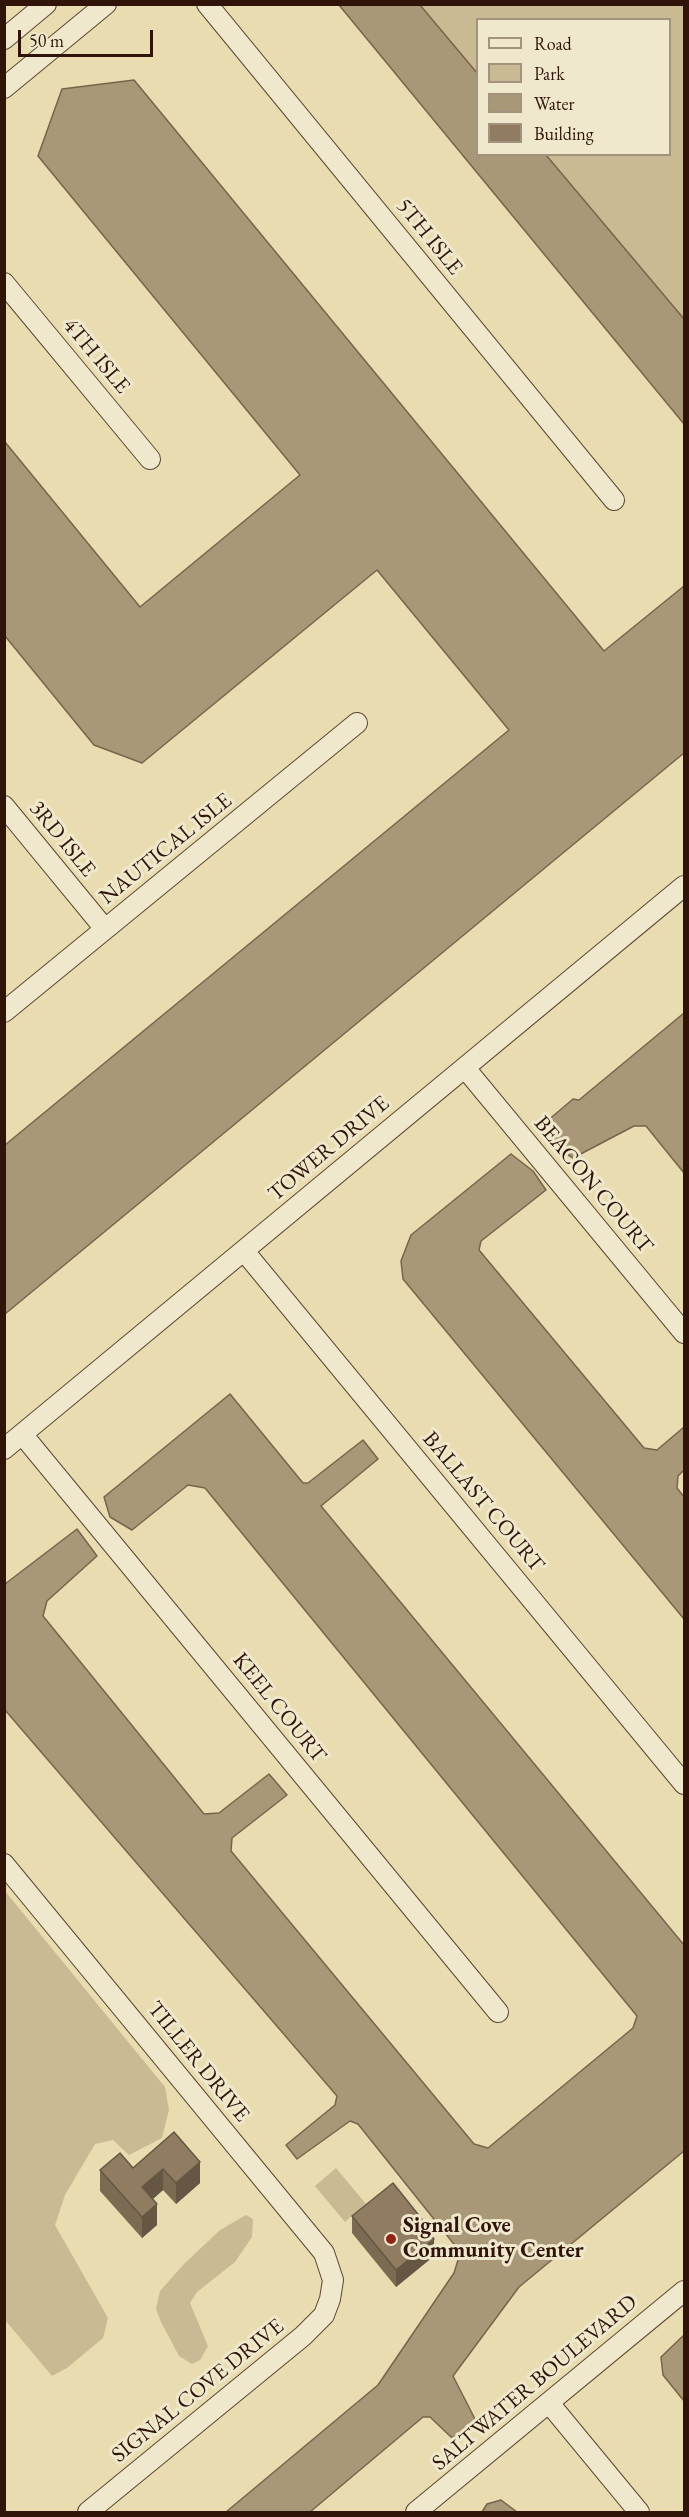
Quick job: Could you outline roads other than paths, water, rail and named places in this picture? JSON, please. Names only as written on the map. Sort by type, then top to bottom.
[{"type":"street","points":[[4,39],[46,4]]},
{"type":"street","points":[[4,88],[106,4]]},
{"type":"street","name":"5TH ISLE","points":[[207,4],[614,500]]},
{"type":"street","name":"4TH ISLE","points":[[4,283],[150,459]]},
{"type":"street","name":"NAUTICAL ISLE","points":[[4,1012],[357,723]]},
{"type":"street","name":"3RD ISLE","points":[[4,806],[105,929]]},
{"type":"street","name":"TOWER DRIVE","points":[[4,1449],[684,886]]},
{"type":"street","name":"BEACON COURT","points":[[465,1068],[684,1333]]},
{"type":"street","name":"BALLAST COURT","points":[[244,1251],[684,1784]]},
{"type":"street","name":"KEEL COURT","points":[[22,1434],[498,2012]]},
{"type":"street","name":"TILLER DRIVE","points":[[4,1864],[324,2253],[333,2280],[330,2299]]},
{"type":"street","name":"SALTWATER BOULEVARD","points":[[417,2512],[684,2291]]},
{"type":"street","name":"SIGNAL COVE DRIVE","points":[[88,2512],[303,2336],[324,2315],[330,2299]]},
{"type":"street","points":[[549,2403],[639,2512]]},
{"type":"water","points":[[339,5],[420,5],[476,72],[476,156],[547,156],[684,319],[684,424]]},
{"type":"water","points":[[134,80],[604,651],[684,586],[684,753],[5,1314],[5,1145],[509,730],[377,570],[142,763],[94,745],[5,636],[5,442],[140,607],[300,475],[38,156],[62,89]]},
{"type":"water","points":[[684,1013],[684,1173],[646,1126],[634,1126],[573,1158],[559,1149],[546,1122],[573,1099],[579,1100]]},
{"type":"water","points":[[511,1154],[533,1171],[546,1190],[481,1241],[479,1250],[644,1448],[657,1450],[684,1427],[684,1470],[678,1476],[677,1488],[684,1497],[684,1619],[403,1279],[401,1261],[411,1235]]},
{"type":"water","points":[[230,1394],[303,1483],[308,1483],[363,1440],[378,1459],[321,1506],[684,1945],[684,2151],[519,2287],[453,2376],[477,2423],[462,2436],[451,2437],[430,2417],[423,2417],[310,2512],[226,2512],[378,2385],[454,2273],[458,2260],[457,2248],[358,2124],[350,2121],[297,2159],[286,2145],[335,2105],[337,2096],[5,1710],[5,1584],[77,1529],[97,1556],[47,1601],[43,1616],[204,1814],[219,1813],[269,1774],[287,1795],[232,1838],[231,1851],[474,2144],[488,2148],[633,2028],[637,2016],[205,1488],[188,1485],[132,1530],[110,1517],[104,1497]]},
{"type":"water","points":[[684,2335],[684,2401],[663,2375],[661,2357]]},
{"type":"water","points":[[501,2500],[517,2512],[482,2512],[487,2504]]},
{"type":"place","name":"Signal Cove Community Center","points":[[391,2239]]}]
